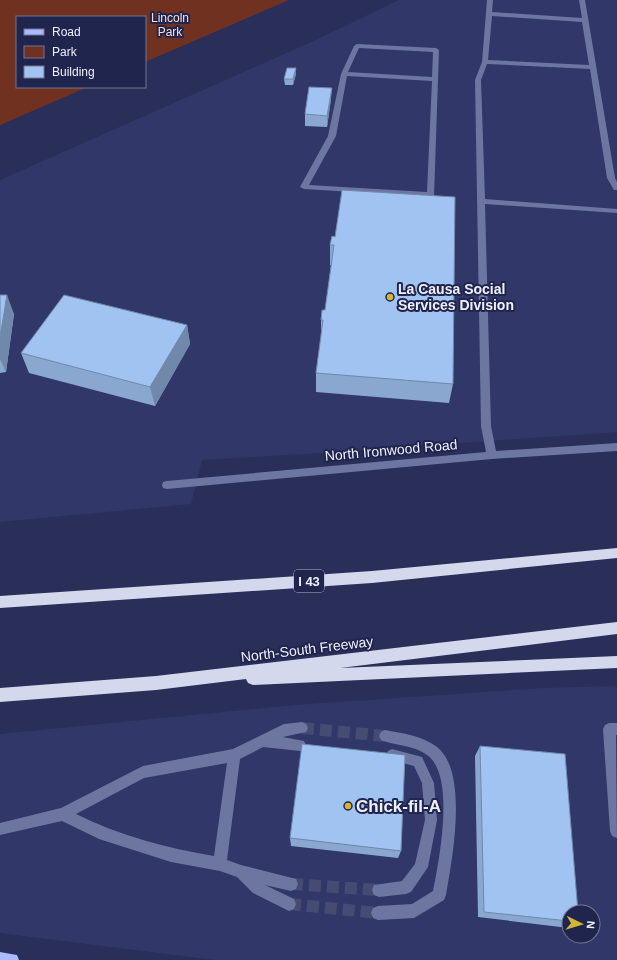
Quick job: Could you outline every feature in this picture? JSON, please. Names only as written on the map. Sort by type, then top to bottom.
[{"type":"highway","name":"I 43","points":[[0,602],[372,577],[617,553]]},
{"type":"highway","name":"North-South Freeway","points":[[0,695],[156,683],[617,628]]},
{"type":"highway","points":[[156,683],[617,662]]},
{"type":"main road","points":[[0,958],[12,960]]},
{"type":"street","points":[[490,0],[486,62],[478,80],[486,426],[492,455]]},
{"type":"street","points":[[582,0],[611,178],[617,188]]},
{"type":"street","points":[[489,14],[585,20]]},
{"type":"street","points":[[357,46],[436,50],[431,195],[304,187],[332,136],[344,74],[357,46]]},
{"type":"street","points":[[486,62],[593,67]]},
{"type":"street","points":[[344,74],[435,79]]},
{"type":"street","points":[[481,201],[617,211]]},
{"type":"street","name":"North Ironwood Road","points":[[167,485],[492,455],[617,447]]},
{"type":"street","points":[[0,829],[63,814],[143,772],[234,755],[284,730],[302,728]]},
{"type":"street","points":[[617,729],[609,729],[615,787],[617,831]]},
{"type":"street","points":[[378,913],[414,911],[440,895],[451,827],[447,776],[436,754],[415,742],[385,736]]},
{"type":"street","points":[[262,741],[300,745]]},
{"type":"street","points":[[379,890],[406,887],[421,867],[431,820],[428,783],[418,761],[384,754]]},
{"type":"street","points":[[220,864],[234,755]]},
{"type":"street","points":[[63,814],[100,832],[171,855],[220,864],[241,872],[292,884]]},
{"type":"street","points":[[241,872],[258,888],[289,904]]},
{"type":"shaded area","points":[[399,0],[617,0],[617,432],[202,460],[191,504],[0,522],[0,180],[318,39]]},
{"type":"shaded area","points":[[617,686],[617,960],[214,960],[0,933],[0,734],[295,705],[542,688]]},
{"type":"green space","name":"Lincoln Park","points":[[0,0],[289,0],[146,62],[146,16],[16,16],[16,88],[86,88],[0,125]]},
{"type":"building","points":[[287,68],[296,68],[293,79],[284,79]]},
{"type":"building","points":[[309,87],[332,88],[327,116],[305,114]]},
{"type":"building","name":"La Causa Social Services Division","points":[[342,190],[455,197],[453,384],[316,373],[323,320],[321,320],[322,310],[325,310],[334,245],[330,245],[332,236],[335,237]]},
{"type":"building","points":[[0,295],[7,295],[0,337]]},
{"type":"building","points":[[64,295],[187,325],[150,387],[21,353]]},
{"type":"building","name":"Chick-fil-A","points":[[302,744],[405,755],[401,851],[290,838]]},
{"type":"building","points":[[480,746],[565,754],[577,904],[561,904],[561,920],[484,912]]},
{"type":"tunnel","points":[[302,728],[385,736]]},
{"type":"tunnel","points":[[291,884],[379,890]]},
{"type":"tunnel","points":[[289,904],[378,913]]},
{"type":"place","name":"La Causa Social Services Division","points":[[390,297]]},
{"type":"place","name":"Chick-fil-A","points":[[348,806]]}]
